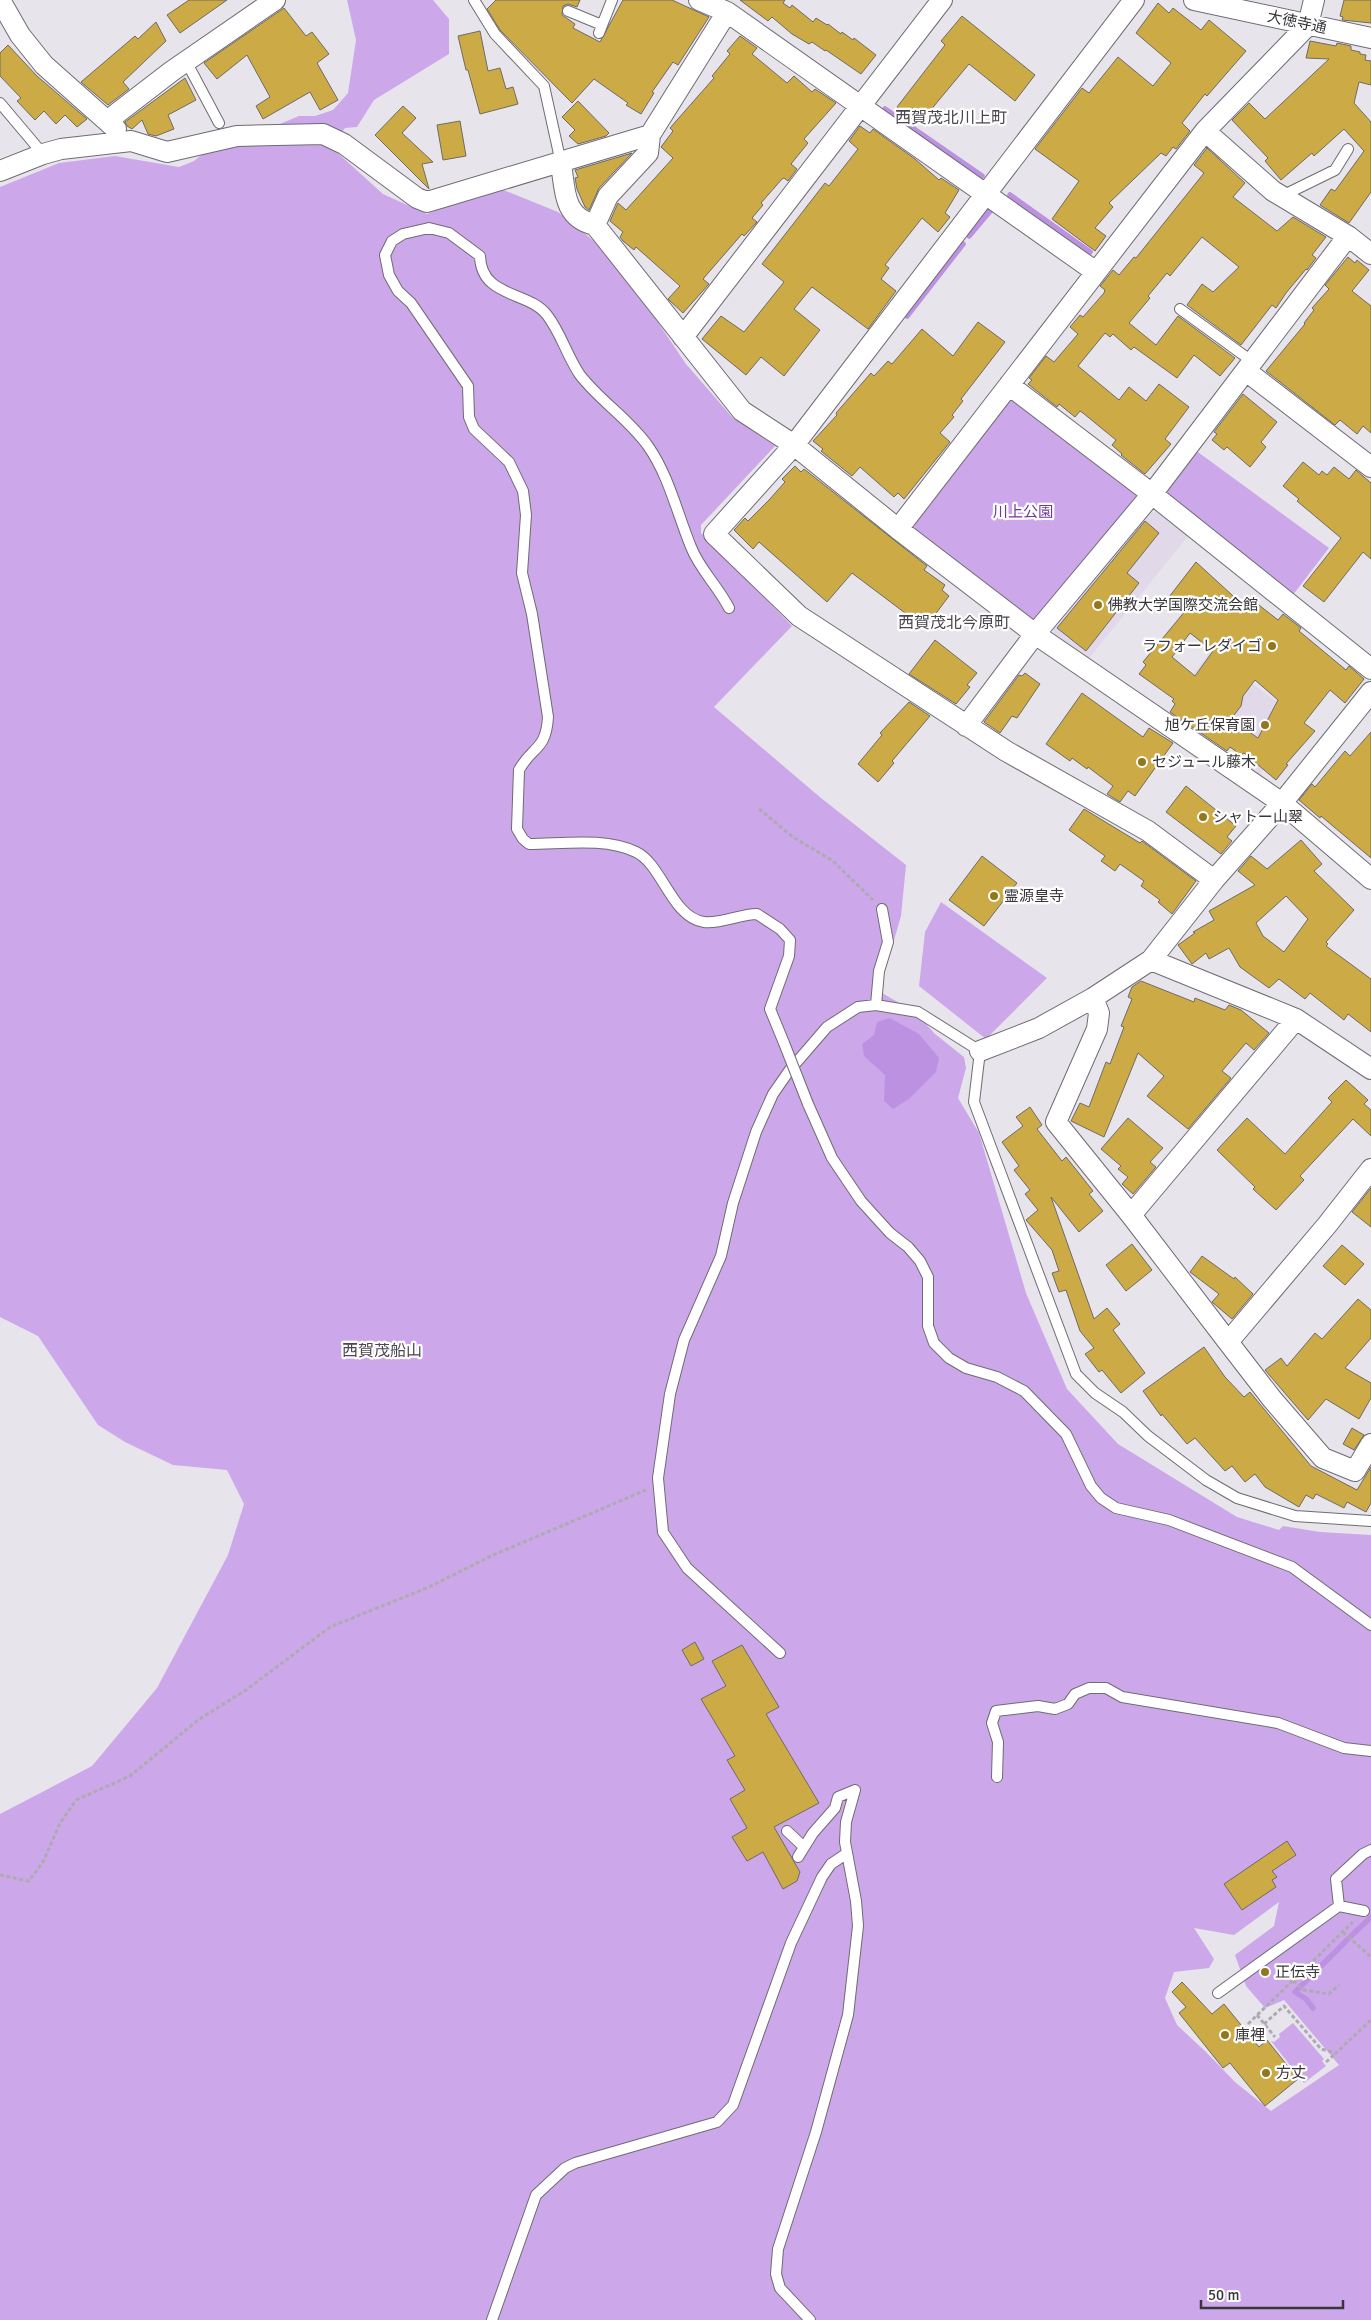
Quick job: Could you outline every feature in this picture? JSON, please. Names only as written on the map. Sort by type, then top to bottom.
[{"type":"street","points":[[0,0],[20,35],[44,65],[131,142]]},
{"type":"street","points":[[107,121],[172,71],[187,63],[275,0]]},
{"type":"street","points":[[699,0],[728,12],[1096,272]]},
{"type":"street","points":[[683,337],[942,0]]},
{"type":"street","points":[[1134,0],[794,445],[714,534],[799,616],[1006,751],[1148,831],[1214,880]]},
{"type":"street","name":"大徳寺通","points":[[1194,0],[1371,38]]},
{"type":"street","points":[[898,529],[1205,131],[1308,25],[1314,0]]},
{"type":"street","points":[[595,225],[608,196],[648,153],[650,135],[728,12]]},
{"type":"street","points":[[1205,131],[1282,196],[1348,236],[1371,254]]},
{"type":"street","points":[[0,171],[60,149],[131,142],[167,152],[237,136],[324,134],[344,144],[417,198],[427,202],[650,135]]},
{"type":"street","points":[[561,162],[568,206],[581,222],[595,225],[742,411],[794,445],[898,529],[1035,634],[1282,803],[1371,879]]},
{"type":"street","points":[[966,726],[1035,634],[1152,494],[1348,236]]},
{"type":"street","points":[[1250,367],[1371,467]]},
{"type":"street","points":[[1009,385],[1152,494],[1371,669]]},
{"type":"street","points":[[980,1052],[1039,1028],[1093,998],[1151,960],[1214,880],[1282,803],[1371,692]]},
{"type":"street","points":[[1151,960],[1296,1019],[1371,1069]]},
{"type":"street","points":[[1093,998],[1100,1013],[1097,1029],[1056,1122],[1131,1215],[1272,1399],[1323,1458],[1355,1471],[1371,1444]]},
{"type":"street","points":[[1131,1215],[1296,1019]]},
{"type":"street","points":[[1228,1342],[1371,1168]]},
{"type":"lane","points":[[474,0],[495,34],[544,86],[561,162]]},
{"type":"lane","points":[[568,11],[601,29],[612,0]]},
{"type":"lane","points":[[187,63],[219,123]]},
{"type":"lane","points":[[0,103],[43,154]]},
{"type":"lane","points":[[1282,196],[1335,170],[1348,150]]},
{"type":"lane","points":[[729,608],[691,548],[660,466],[652,452],[623,416],[581,375],[546,313],[500,289],[486,278],[480,267],[480,256],[449,233],[429,228],[403,234],[392,241],[385,255],[389,275],[398,292],[411,303],[468,386],[469,416],[474,429],[508,462],[523,491],[526,515],[522,573],[532,614],[548,717],[547,733],[543,743],[519,770],[517,829],[523,839],[529,844],[598,844],[624,847],[638,853],[680,906],[692,918],[704,922],[757,914],[780,929],[790,940],[789,956],[770,1009],[832,1158],[860,1201],[890,1233],[908,1247],[920,1261],[928,1277],[928,1326],[934,1344],[949,1358],[966,1368],[997,1377],[1024,1390],[1066,1434],[1091,1486],[1101,1498],[1116,1508],[1170,1520],[1292,1568],[1371,1625]]},
{"type":"lane","points":[[1180,309],[1250,367]]},
{"type":"lane","points":[[876,1005],[879,971],[888,942],[882,909]]},
{"type":"lane","points":[[780,1653],[687,1568],[663,1532],[658,1484],[670,1394],[684,1340],[721,1256],[733,1203],[756,1132],[773,1094],[808,1047],[842,1015],[858,1007],[876,1005],[918,1012],[980,1052],[974,1102],[1076,1374],[1095,1393],[1124,1412],[1155,1441],[1206,1480],[1237,1498],[1295,1516],[1371,1521]]},
{"type":"lane","points":[[996,1777],[998,1742],[992,1723],[996,1711],[1038,1706],[1055,1709],[1068,1704],[1075,1694],[1089,1688],[1106,1688],[1122,1697],[1278,1723],[1344,1748],[1371,1751]]},
{"type":"lane","points":[[798,1857],[813,1833],[835,1808],[838,1797],[855,1790],[846,1822],[846,1854],[856,1901],[858,1926],[848,2015],[816,2132],[778,2249],[776,2274],[780,2288],[810,2320]]},
{"type":"lane","points":[[788,1831],[804,1847]]},
{"type":"lane","points":[[1339,1906],[1336,1879],[1363,1854],[1371,1850]]},
{"type":"lane","points":[[492,2320],[536,2195],[565,2168],[575,2163],[717,2122],[733,2105],[791,1943],[822,1876],[831,1864],[846,1854]]},
{"type":"lane","points":[[1218,1993],[1339,1906],[1365,1910]]},
{"type":"path","points":[[759,809],[793,838],[832,861],[882,909]]},
{"type":"path","points":[[0,1875],[29,1881],[43,1862],[60,1823],[76,1800],[130,1776],[198,1720],[246,1690],[330,1627],[429,1587],[491,1556],[639,1494],[658,1484]]},
{"type":"path","points":[[1248,2024],[1365,1910]]},
{"type":"path","points":[[1343,1932],[1371,1957]]},
{"type":"path","points":[[1293,1980],[1304,1990],[1329,1994],[1339,1985]]},
{"type":"path","points":[[1264,2024],[1284,2006],[1321,2049],[1336,2053]]},
{"type":"path","points":[[1257,2015],[1275,2037]]},
{"type":"path","points":[[1326,2062],[1371,2020]]},
{"type":"shaded area","points":[[1158,511],[1189,535],[1086,662],[1055,637],[1053,629],[1148,513]]},
{"type":"shaded area","name":"旭ケ丘保育園","points":[[1210,652],[1293,714],[1259,777],[1241,763],[1259,737],[1186,684]]},
{"type":"shaded area","points":[[890,1018],[919,1034],[939,1058],[936,1072],[909,1099],[893,1109],[884,1101],[885,1075],[864,1056],[862,1044],[874,1035],[877,1022]]},
{"type":"green space","points":[[347,0],[433,0],[449,19],[449,54],[374,100],[357,127],[345,128],[331,147],[383,194],[427,214],[459,201],[501,189],[558,212],[594,241],[655,318],[686,364],[732,417],[775,446],[701,525],[701,533],[792,626],[714,707],[821,798],[906,865],[901,916],[883,978],[882,993],[915,1012],[935,1034],[964,1057],[966,1068],[958,1098],[979,1133],[1026,1293],[1067,1389],[1118,1444],[1237,1517],[1279,1530],[1283,1526],[1320,1532],[1371,1535],[1371,2320],[0,2320],[0,1814],[92,1766],[157,1688],[228,1555],[244,1504],[227,1470],[173,1465],[125,1442],[98,1425],[38,1336],[0,1317],[0,187],[59,163],[115,156],[179,167],[194,161],[208,150],[239,141],[299,116],[315,116],[333,110],[348,93],[356,40]],"holes":[[[1279,1902],[1274,1926],[1235,1955],[1246,1986],[1265,2008],[1284,2000],[1339,2065],[1271,2111],[1235,2082],[1177,2025],[1165,1998],[1174,1972],[1209,1968],[1214,1959],[1194,1928],[1234,1935]]]},
{"type":"green space","name":"川上公園","points":[[1018,400],[1135,491],[1137,501],[1042,619],[1030,622],[915,535],[914,519],[1006,401]]},
{"type":"green space","points":[[1191,447],[1329,548],[1289,600],[1156,494]]},
{"type":"green space","points":[[941,902],[1047,978],[986,1039],[919,986],[925,932]]},
{"type":"green space","points":[[1293,2023],[1324,2059],[1322,2061],[1326,2066],[1304,2083],[1271,2041],[1274,2042],[1280,2037],[1279,2034]]},
{"type":"building","points":[[189,0],[227,0],[180,33],[167,15]]},
{"type":"building","points":[[496,0],[580,0],[577,7],[568,4],[563,6],[562,15],[575,24],[573,28],[600,42],[623,0],[672,0],[709,17],[678,65],[673,62],[652,92],[654,93],[641,114],[626,105],[628,103],[594,79],[572,103],[500,30],[487,9]]},
{"type":"building","points":[[740,0],[785,0],[783,3],[790,8],[792,5],[813,22],[816,18],[828,24],[841,34],[842,32],[853,40],[854,38],[876,55],[861,74],[826,50],[812,42],[809,44],[792,34],[772,17],[768,21]]},
{"type":"building","points":[[1344,0],[1371,0],[1371,23],[1342,20],[1343,17],[1340,16]]},
{"type":"building","points":[[1158,3],[1169,13],[1173,8],[1201,30],[1209,20],[1246,51],[1207,96],[1205,94],[1182,123],[1190,131],[1176,149],[1173,147],[1166,156],[1161,153],[1109,203],[1113,207],[1095,228],[1106,236],[1095,251],[1052,219],[1079,181],[1035,149],[1082,88],[1089,93],[1118,57],[1153,86],[1171,63],[1136,33]]},
{"type":"building","points":[[284,8],[306,36],[312,32],[329,54],[317,63],[338,100],[320,110],[310,92],[263,119],[256,106],[270,97],[247,55],[217,79],[204,63]]},
{"type":"building","points":[[962,16],[1035,75],[1015,101],[969,64],[919,124],[897,107],[945,45],[941,41]]},
{"type":"building","points":[[156,22],[166,41],[123,82],[129,89],[108,105],[81,82],[135,36],[138,39]]},
{"type":"building","points":[[480,31],[488,71],[500,68],[506,89],[513,87],[518,104],[480,114],[468,70],[466,70],[458,36]]},
{"type":"building","points":[[740,36],[757,48],[752,54],[787,83],[794,76],[812,92],[815,89],[836,103],[804,139],[808,143],[791,164],[797,169],[788,181],[784,178],[782,179],[761,203],[763,205],[752,218],[757,222],[744,236],[742,234],[703,279],[709,284],[683,313],[668,299],[680,286],[636,247],[634,250],[623,241],[620,237],[623,232],[610,221],[618,203],[626,210],[673,158],[661,147],[673,131],[670,128],[714,78],[712,76],[730,54],[727,51]]},
{"type":"building","points":[[1310,41],[1336,46],[1337,43],[1351,46],[1351,50],[1366,55],[1365,60],[1371,61],[1371,85],[1359,82],[1354,103],[1371,122],[1371,192],[1349,223],[1320,205],[1331,189],[1335,191],[1364,151],[1344,129],[1314,156],[1312,153],[1281,180],[1265,161],[1268,158],[1232,120],[1249,103],[1265,119],[1329,59],[1306,58]]},
{"type":"building","points":[[8,45],[37,76],[87,119],[77,127],[65,115],[56,124],[44,111],[35,120],[17,101],[21,98],[0,76],[0,53]]},
{"type":"building","points":[[185,78],[196,100],[168,115],[174,129],[156,136],[148,134],[142,120],[132,129],[127,126],[125,122]]},
{"type":"building","points":[[578,101],[609,133],[606,136],[578,144],[569,136],[575,130],[562,117]]},
{"type":"building","points":[[403,106],[416,118],[402,133],[433,162],[422,164],[429,189],[375,135]]},
{"type":"building","points":[[460,121],[466,156],[443,160],[437,125]]},
{"type":"building","points":[[860,126],[870,133],[873,129],[915,159],[939,180],[941,178],[959,190],[945,213],[950,217],[938,232],[922,218],[885,265],[889,268],[881,279],[896,291],[868,329],[812,287],[794,309],[820,330],[784,376],[761,357],[746,375],[702,339],[721,316],[744,332],[784,282],[762,264],[825,183],[829,186],[858,149],[849,141]]},
{"type":"building","points":[[1207,148],[1245,183],[1233,197],[1277,231],[1293,217],[1326,237],[1312,255],[1316,258],[1307,270],[1286,293],[1276,308],[1272,305],[1241,345],[1187,305],[1202,284],[1213,292],[1239,267],[1202,237],[1170,276],[1167,273],[1148,296],[1150,298],[1129,323],[1156,345],[1178,316],[1235,358],[1220,376],[1194,355],[1177,378],[1134,347],[1131,350],[1113,334],[1110,337],[1105,333],[1078,366],[1119,400],[1129,387],[1146,401],[1159,384],[1189,407],[1165,439],[1171,444],[1145,474],[1121,455],[1112,445],[1116,440],[1080,411],[1075,417],[1059,404],[1057,407],[1028,384],[1032,380],[1029,378],[1046,356],[1054,362],[1078,334],[1070,327],[1080,315],[1083,317],[1104,293],[1105,290],[1100,286],[1113,270],[1119,275],[1134,257],[1136,258],[1204,173],[1194,165]]},
{"type":"building","points":[[632,153],[599,188],[589,210],[585,207],[577,189],[575,178],[578,177],[575,170]]},
{"type":"building","points":[[1348,257],[1355,263],[1357,260],[1369,270],[1352,291],[1371,306],[1371,433],[1363,426],[1357,434],[1340,420],[1335,425],[1266,371],[1305,324],[1314,310],[1312,308],[1329,289],[1325,285]]},
{"type":"building","points":[[978,322],[1005,342],[961,399],[963,401],[952,415],[954,417],[940,433],[950,442],[904,499],[898,493],[894,497],[860,467],[852,476],[821,451],[823,449],[813,441],[871,373],[874,376],[888,361],[892,364],[922,329],[953,356]]},
{"type":"building","points":[[1243,394],[1277,422],[1261,442],[1266,447],[1250,467],[1227,447],[1224,450],[1212,440],[1217,434],[1214,432]]},
{"type":"building","points":[[1303,462],[1319,475],[1322,471],[1327,475],[1334,467],[1349,479],[1356,470],[1371,483],[1371,559],[1363,552],[1324,602],[1303,586],[1341,538],[1297,501],[1299,499],[1283,486]]},
{"type":"building","points":[[795,466],[801,472],[804,469],[927,566],[924,570],[945,585],[942,590],[949,596],[925,628],[852,573],[827,602],[759,542],[753,549],[734,530],[745,518],[748,521],[769,500],[785,482],[782,479]]},
{"type":"building","name":"佛教大学国際交流会館","points":[[1145,521],[1159,533],[1127,573],[1139,583],[1086,651],[1057,628]]},
{"type":"building","points":[[1196,562],[1244,606],[1250,598],[1278,620],[1283,614],[1301,628],[1299,631],[1346,670],[1349,666],[1364,679],[1345,703],[1330,690],[1304,723],[1315,731],[1286,764],[1288,765],[1276,780],[1244,753],[1241,755],[1230,747],[1227,751],[1170,712],[1175,704],[1172,701],[1174,699],[1139,674],[1146,665],[1143,662],[1186,610],[1169,597]],"holes":[[[1190,633],[1213,651],[1195,676],[1172,657]],[[1255,680],[1278,700],[1258,738],[1231,719],[1241,706],[1243,696]]]},
{"type":"building","points":[[935,640],[977,673],[967,685],[970,687],[956,704],[909,674]]},
{"type":"building","points":[[1025,673],[1040,684],[1017,718],[1012,716],[1000,733],[984,722],[1019,675],[1022,676]]},
{"type":"building","points":[[1082,693],[1143,737],[1149,728],[1173,743],[1135,796],[1128,791],[1120,802],[1107,794],[1113,786],[1088,767],[1087,769],[1072,758],[1070,761],[1046,744]]},
{"type":"building","points":[[909,702],[930,716],[892,761],[894,763],[878,782],[858,764],[882,735],[880,733]]},
{"type":"building","points":[[1371,732],[1371,858],[1299,800],[1312,784],[1315,787],[1345,751],[1350,756]]},
{"type":"building","name":"シャトー山翠","points":[[1186,786],[1236,826],[1227,837],[1232,841],[1221,854],[1166,812]]},
{"type":"building","points":[[1084,809],[1140,843],[1142,841],[1196,881],[1172,914],[1158,902],[1160,900],[1141,886],[1144,881],[1120,864],[1115,871],[1101,861],[1105,856],[1069,830]]},
{"type":"building","points":[[1301,840],[1322,864],[1314,871],[1354,910],[1326,942],[1328,944],[1326,946],[1371,979],[1371,1032],[1348,1014],[1344,1020],[1310,993],[1305,999],[1279,979],[1269,988],[1240,967],[1229,948],[1209,959],[1206,953],[1192,964],[1178,945],[1195,933],[1193,932],[1214,920],[1209,911],[1255,885],[1238,871],[1251,856],[1267,869]],"holes":[[[1286,896],[1308,919],[1284,952],[1263,936],[1256,923]]]},
{"type":"building","points":[[982,856],[1017,883],[984,926],[949,900]]},
{"type":"building","points":[[1141,981],[1194,1002],[1195,998],[1225,1010],[1229,1005],[1241,1010],[1269,1033],[1254,1050],[1246,1043],[1222,1071],[1231,1078],[1188,1129],[1147,1096],[1164,1076],[1138,1053],[1104,1137],[1071,1121],[1080,1103],[1089,1107],[1106,1062],[1110,1064],[1124,1027],[1121,1026],[1132,999],[1128,997],[1132,987]]},
{"type":"building","points":[[1346,1080],[1368,1100],[1364,1104],[1371,1110],[1371,1136],[1353,1119],[1300,1176],[1304,1180],[1276,1210],[1253,1189],[1255,1187],[1217,1150],[1247,1118],[1285,1154],[1332,1102],[1328,1098]]},
{"type":"building","points":[[1030,1107],[1042,1125],[1037,1129],[1062,1161],[1066,1157],[1093,1191],[1089,1194],[1103,1211],[1079,1232],[1051,1197],[1094,1319],[1107,1308],[1120,1324],[1113,1330],[1145,1373],[1121,1393],[1102,1370],[1099,1372],[1085,1354],[1094,1348],[1080,1331],[1066,1290],[1059,1292],[1052,1273],[1059,1271],[1052,1250],[1026,1220],[1038,1210],[1025,1194],[1030,1190],[1014,1170],[1019,1166],[1002,1142],[1023,1126],[1016,1117]]},
{"type":"building","points":[[1128,1118],[1163,1148],[1150,1162],[1156,1167],[1133,1194],[1122,1184],[1128,1177],[1118,1169],[1121,1166],[1101,1149]]},
{"type":"building","points":[[1371,1188],[1371,1227],[1352,1212]]},
{"type":"building","points":[[1132,1244],[1152,1270],[1126,1291],[1106,1265]]},
{"type":"building","points":[[1342,1245],[1364,1264],[1345,1285],[1323,1266]]},
{"type":"building","points":[[1202,1256],[1234,1279],[1235,1277],[1253,1294],[1232,1319],[1212,1302],[1219,1294],[1190,1272]]},
{"type":"building","points":[[1358,1299],[1371,1310],[1371,1338],[1345,1368],[1371,1383],[1371,1398],[1359,1419],[1326,1399],[1308,1420],[1265,1370],[1281,1358],[1287,1366],[1315,1333],[1322,1339]]},
{"type":"building","points":[[1204,1347],[1225,1377],[1244,1397],[1250,1392],[1311,1466],[1357,1490],[1371,1467],[1371,1503],[1366,1512],[1347,1502],[1344,1508],[1316,1494],[1313,1499],[1306,1495],[1299,1507],[1265,1487],[1255,1474],[1245,1482],[1232,1466],[1225,1471],[1195,1438],[1187,1444],[1162,1414],[1161,1416],[1143,1391]]},
{"type":"building","points":[[1352,1428],[1364,1435],[1354,1450],[1343,1444]]},
{"type":"building","points":[[695,1642],[704,1659],[691,1666],[682,1650]]},
{"type":"building","points":[[742,1645],[779,1707],[766,1714],[819,1803],[774,1827],[800,1872],[797,1881],[783,1889],[763,1852],[747,1861],[732,1837],[747,1828],[730,1799],[745,1790],[727,1760],[735,1756],[701,1699],[726,1686],[712,1661]]},
{"type":"building","points":[[1287,1841],[1296,1855],[1272,1871],[1277,1877],[1272,1880],[1276,1887],[1242,1910],[1224,1884]]},
{"type":"building","points":[[1182,1982],[1212,2014],[1224,2004],[1259,2047],[1267,2040],[1298,2079],[1265,2106],[1230,2063],[1223,2068],[1179,2013],[1186,2007],[1172,1992]]},
{"type":"waterway","points":[[885,109],[982,176]]},
{"type":"waterway","points":[[1010,195],[1090,252]]},
{"type":"waterway","points":[[969,236],[991,210],[998,209]]},
{"type":"waterway","points":[[907,316],[963,244]]},
{"type":"waterway","points":[[1351,1936],[1371,1917]]},
{"type":"waterway","points":[[1313,2008],[1306,1999],[1295,1992],[1348,1939]]},
{"type":"place","name":"佛教大学国際交流会館","points":[[1098,605]]},
{"type":"place","name":"ラフォーレダイゴ","points":[[1272,646]]},
{"type":"place","name":"旭ケ丘保育園","points":[[1265,725]]},
{"type":"place","name":"セジュール藤木","points":[[1142,762]]},
{"type":"place","name":"シャトー山翠","points":[[1203,817]]},
{"type":"place","name":"霊源皇寺","points":[[994,896]]},
{"type":"place","name":"正伝寺","points":[[1265,1972]]},
{"type":"place","name":"庫裡","points":[[1225,2035]]},
{"type":"place","name":"方丈","points":[[1266,2073]]},
{"type":"district","name":"西賀茂北川上町","points":[[951,118]]},
{"type":"district","name":"西賀茂北今原町","points":[[954,623]]},
{"type":"district","name":"西賀茂船山","points":[[382,1351]]}]
